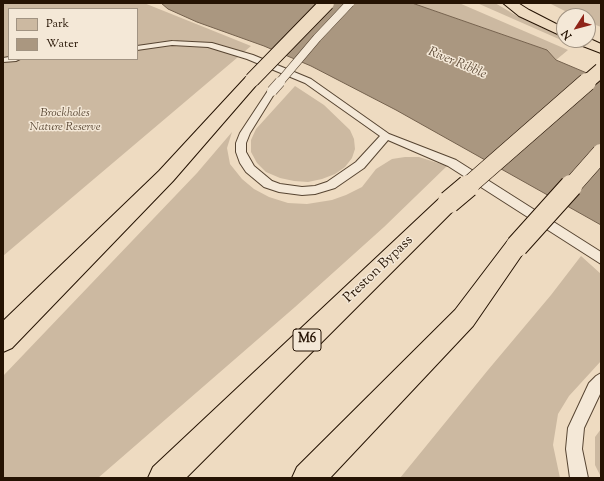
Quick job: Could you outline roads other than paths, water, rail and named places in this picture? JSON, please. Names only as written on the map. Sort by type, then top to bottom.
[{"type":"highway","points":[[3,339],[166,176],[284,45],[327,3]]},
{"type":"highway","points":[[509,3],[524,13],[556,29]]},
{"type":"highway","name":"Preston Bypass","points":[[164,478],[449,202],[601,70]]},
{"type":"highway","points":[[308,478],[464,318],[517,246],[601,153]]},
{"type":"lane","points":[[350,3],[317,38],[272,91],[245,133],[241,143],[241,152],[247,165],[259,178],[268,184],[279,188],[302,191],[314,190],[331,185],[360,165],[386,136]]},
{"type":"lane","points":[[138,48],[172,43],[209,45],[250,57],[308,81],[386,136],[452,163],[601,259]]},
{"type":"lane","points":[[579,478],[574,449],[576,428],[594,388],[601,381]]},
{"type":"water","name":"River Ribble","points":[[161,3],[412,3],[547,50],[556,60],[601,79],[601,225],[396,110],[311,66],[264,46],[197,22],[168,9]]},
{"type":"park label","name":"Brockholes Nature Reserve","points":[[65,121]]}]
